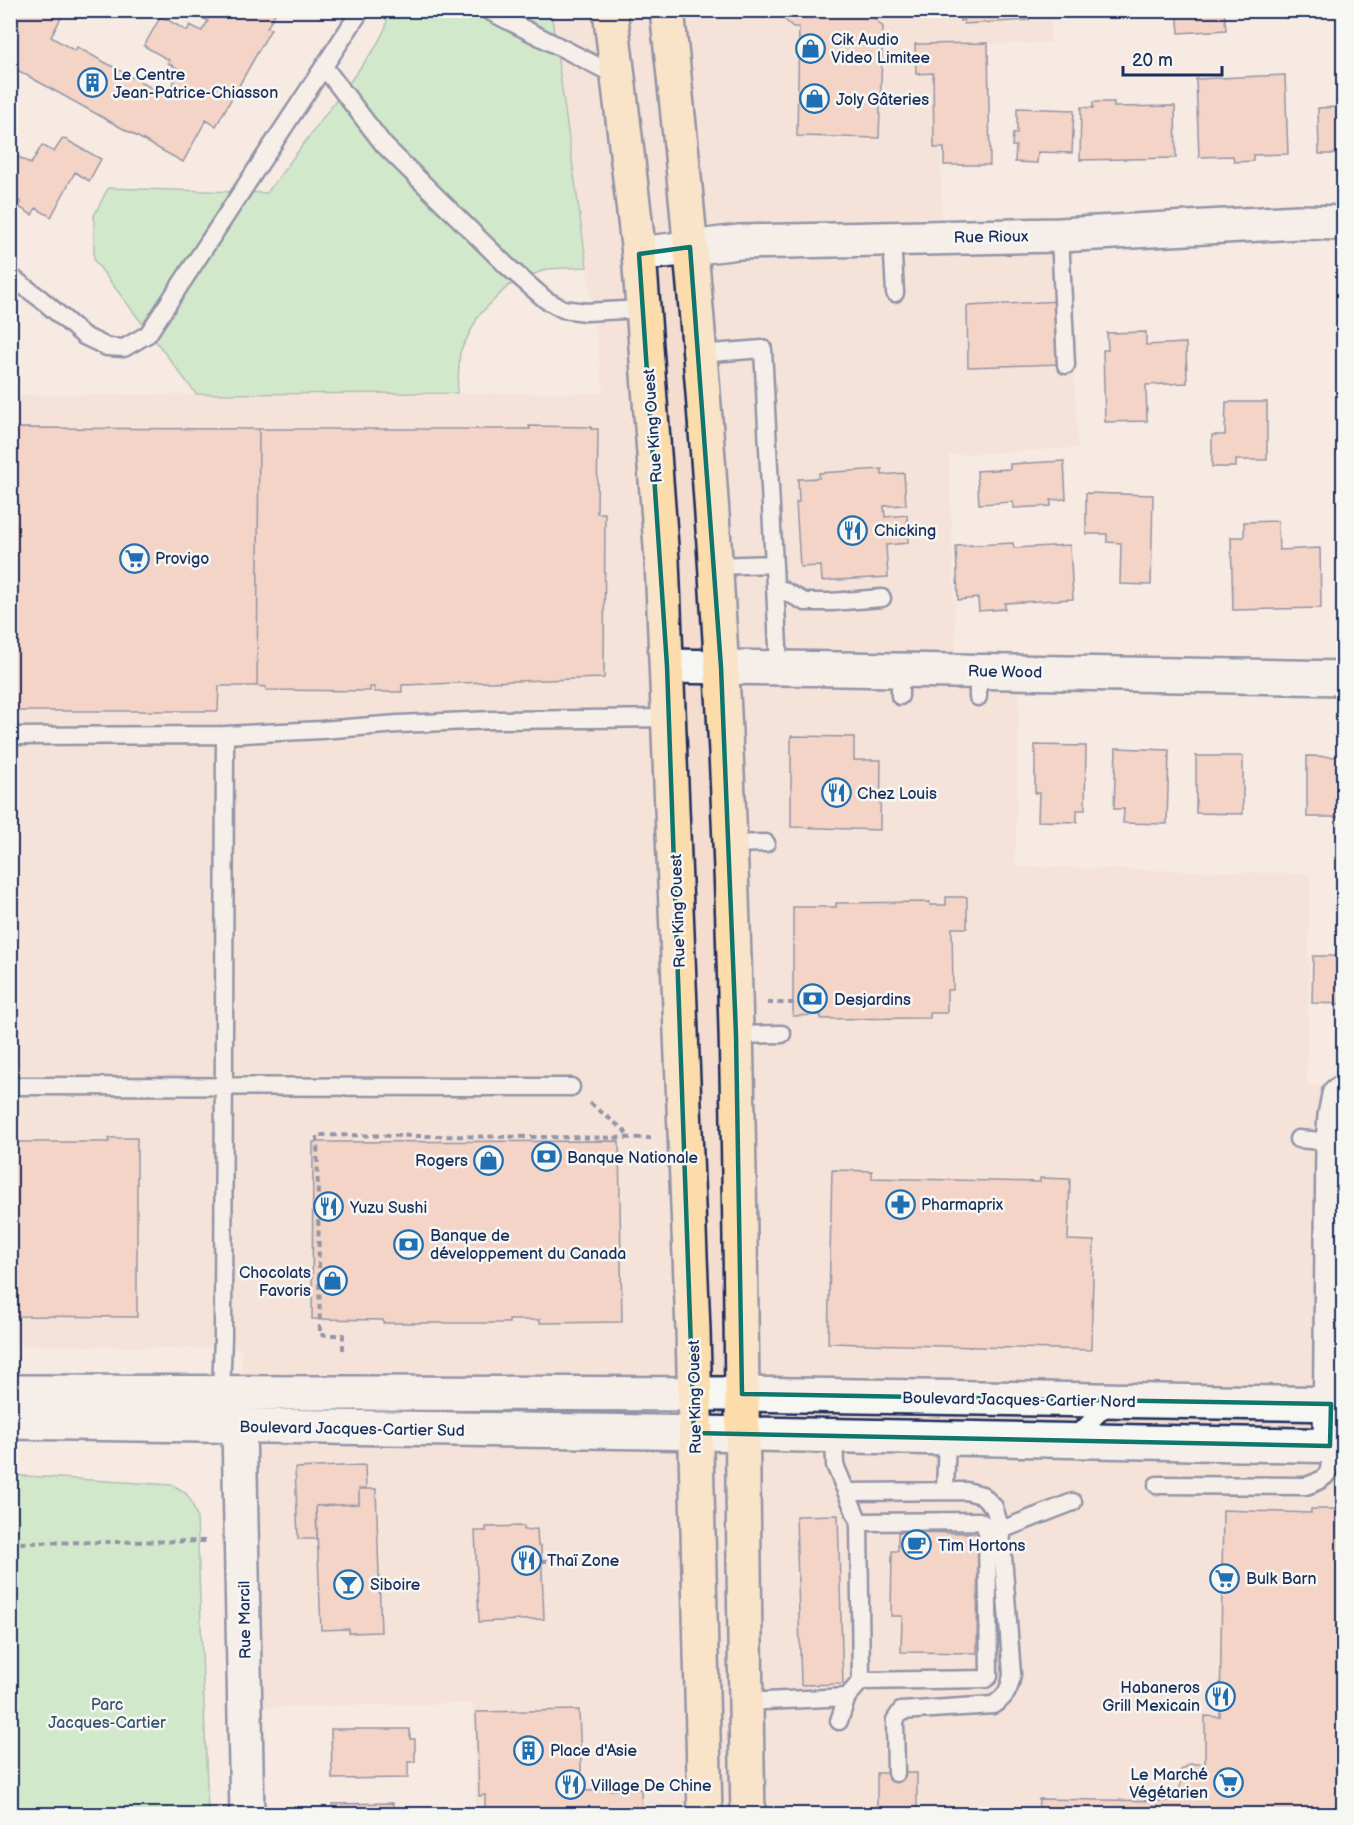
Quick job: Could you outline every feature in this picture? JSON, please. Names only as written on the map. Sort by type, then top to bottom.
[{"type":"main road","name":"Rue King Ouest","points":[[610,10],[639,254],[661,548],[670,718],[694,1394],[705,1815]]},
{"type":"main road","points":[[667,10],[710,463],[730,844],[736,1035],[748,1815]]},
{"type":"main road","name":"Rue Rioux","points":[[639,254],[740,242],[1060,235],[1298,222],[1344,223]]},
{"type":"main road","name":"Rue Wood","points":[[667,666],[779,668],[900,683],[1344,678]]},
{"type":"main road","points":[[694,1433],[1337,1446],[1333,1142],[1339,1095],[1344,1092]]},
{"type":"main road","name":"Boulevard Jacques-Cartier Sud","points":[[10,1392],[694,1394]]},
{"type":"main road","name":"Boulevard Jacques-Cartier Nord","points":[[694,1394],[1337,1404]]},
{"type":"main road","name":"Boulevard Jacques-Cartier Sud","points":[[10,1422],[694,1433]]},
{"type":"main road","name":"Rue Marcil","points":[[239,1426],[247,1815]]},
{"type":"lane","points":[[10,276],[84,336],[107,347],[124,348],[148,334],[361,10]]},
{"type":"lane","points":[[487,10],[619,77]]},
{"type":"lane","points":[[324,67],[384,145],[507,266],[546,300],[563,309],[586,312],[643,309]]},
{"type":"lane","points":[[1060,235],[1066,365]]},
{"type":"lane","points":[[892,238],[895,293]]},
{"type":"lane","points":[[699,354],[763,349],[779,668]]},
{"type":"lane","points":[[716,566],[774,564]]},
{"type":"lane","points":[[775,586],[805,602],[882,598]]},
{"type":"lane","points":[[10,736],[225,735],[462,721],[670,718]]},
{"type":"lane","points":[[220,1394],[223,1337],[225,735]]},
{"type":"lane","points":[[730,844],[766,843]]},
{"type":"lane","points":[[736,1035],[782,1034]]},
{"type":"lane","points":[[10,1086],[571,1087]]},
{"type":"lane","points":[[1298,1139],[1333,1142]]},
{"type":"lane","points":[[1072,1440],[1111,1400]]},
{"type":"lane","points":[[834,1436],[835,1465],[859,1522],[861,1681],[847,1698],[839,1721]]},
{"type":"lane","points":[[945,1491],[947,1438]]},
{"type":"lane","points":[[1156,1485],[1306,1486],[1322,1481],[1330,1468],[1337,1446]]},
{"type":"lane","points":[[847,1492],[966,1491],[982,1495],[994,1507],[1001,1530],[1012,1674],[1010,1687],[1004,1699],[993,1705],[901,1711],[895,1720],[896,1773]]},
{"type":"lane","points":[[1001,1530],[1073,1502]]},
{"type":"lane","points":[[859,1522],[979,1521],[984,1524],[987,1531],[988,1587],[989,1676],[985,1679],[861,1681]]},
{"type":"lane","points":[[746,1702],[847,1698]]},
{"type":"path","points":[[764,1003],[793,1003]]},
{"type":"path","points":[[571,1087],[625,1131],[628,1138]]},
{"type":"path","points":[[343,1350],[343,1335],[320,1335],[317,1135],[652,1138]]},
{"type":"path","points":[[10,1543],[242,1541]]},
{"type":"path","points":[[541,1561],[601,1560]]},
{"type":"highlighted area","points":[[690,247],[721,667],[736,1035],[742,1394],[1331,1404],[1330,1446],[694,1433],[667,666],[639,254]]},
{"type":"shaded area","points":[[551,11],[1050,11],[1051,43],[940,45],[942,236],[1067,234],[1078,448],[949,455],[957,670],[1020,671],[1015,866],[1310,874],[1307,1085],[1344,1085],[1343,1814],[476,1814],[473,1703],[245,1708],[240,1469],[242,1349],[11,1345],[11,395],[604,393]]},
{"type":"green space","points":[[388,11],[551,11],[587,267],[546,269],[508,286],[479,315],[460,352],[457,393],[196,394],[94,260],[94,216],[108,188],[267,193],[375,48],[386,27]]},
{"type":"green space","name":"Parc Jacques-Cartier","points":[[10,1475],[172,1485],[189,1497],[197,1518],[208,1814],[11,1814]]},
{"type":"building","name":"Le Centre Jean-Patrice-Chiasson","points":[[10,10],[65,10],[51,37],[75,51],[77,47],[166,96],[180,70],[168,63],[169,60],[144,46],[161,16],[187,31],[190,25],[202,31],[208,21],[189,10],[277,10],[267,28],[271,29],[216,126],[206,120],[183,162],[10,66]]},
{"type":"building","points":[[785,10],[876,10],[875,19],[883,27],[879,138],[797,136],[799,27],[793,27],[785,20]]},
{"type":"building","points":[[959,10],[1030,10],[1029,20],[964,24],[964,20],[960,21]]},
{"type":"building","points":[[1177,10],[1224,10],[1226,30],[1179,33]]},
{"type":"building","points":[[988,43],[990,165],[944,165],[944,148],[934,148],[933,73],[916,74],[915,44]]},
{"type":"building","points":[[1285,75],[1288,154],[1253,155],[1253,161],[1234,162],[1233,156],[1199,157],[1196,79]]},
{"type":"building","points":[[1338,98],[1344,98],[1344,154],[1319,154],[1318,108],[1338,107]]},
{"type":"building","points":[[1093,102],[1114,102],[1114,107],[1175,106],[1176,158],[1080,160],[1081,107],[1093,108]]},
{"type":"building","points":[[1017,108],[1074,110],[1072,153],[1038,152],[1037,163],[1015,162],[1016,146],[1012,146],[1013,133],[1017,134]]},
{"type":"building","points":[[63,138],[101,159],[89,181],[75,172],[51,217],[36,208],[32,215],[19,207],[21,202],[10,196],[10,152],[31,164],[42,145],[54,152]]},
{"type":"building","points":[[1060,301],[1060,364],[968,367],[967,306]]},
{"type":"building","points":[[1146,332],[1146,345],[1186,343],[1187,383],[1146,385],[1147,421],[1105,422],[1103,350],[1108,350],[1107,333]]},
{"type":"building","points":[[1226,402],[1267,402],[1267,460],[1236,460],[1236,467],[1212,467],[1212,435],[1225,435]]},
{"type":"building","points":[[529,426],[598,429],[597,513],[605,513],[604,678],[402,685],[402,692],[374,692],[374,687],[370,687],[370,691],[266,690],[266,687],[257,686],[259,429],[530,429]]},
{"type":"building","name":"Provigo","points":[[10,428],[259,429],[257,686],[219,686],[218,711],[10,711]]},
{"type":"building","points":[[1064,461],[1066,499],[1051,500],[1051,506],[1014,508],[1013,502],[979,504],[977,471],[1010,469],[1010,464]]},
{"type":"building","name":"Chicking","points":[[882,469],[882,475],[904,473],[906,505],[884,506],[885,517],[907,515],[908,543],[886,545],[888,577],[822,581],[821,566],[800,567],[796,502],[799,502],[798,479],[819,478],[819,473]]},
{"type":"building","points":[[1086,493],[1153,495],[1151,585],[1120,584],[1121,543],[1107,542],[1107,534],[1086,534]]},
{"type":"building","points":[[1278,521],[1279,550],[1320,548],[1321,608],[1233,610],[1231,537],[1244,537],[1244,522]]},
{"type":"building","points":[[1013,543],[1014,548],[1070,545],[1073,599],[1005,603],[1005,609],[979,611],[978,598],[958,600],[956,546]]},
{"type":"building","name":"Chez Louis","points":[[791,736],[854,737],[854,760],[881,760],[880,830],[791,827]]},
{"type":"building","points":[[1035,745],[1086,746],[1085,810],[1077,810],[1077,822],[1038,821],[1039,793],[1035,793]]},
{"type":"building","points":[[1116,748],[1169,750],[1167,824],[1123,823],[1124,809],[1114,809]]},
{"type":"building","points":[[1196,756],[1243,756],[1243,814],[1196,813]]},
{"type":"building","points":[[1307,756],[1344,757],[1344,817],[1307,817]]},
{"type":"building","points":[[946,897],[967,897],[967,928],[952,928],[953,990],[947,990],[947,1013],[930,1013],[930,1018],[821,1019],[821,1015],[793,1016],[793,907],[836,907],[836,903],[930,902],[930,905],[946,905]]},
{"type":"building","points":[[1313,956],[1344,956],[1344,1004],[1312,1003]]},
{"type":"building","points":[[109,1138],[137,1138],[137,1317],[10,1316],[10,1142],[109,1142]]},
{"type":"building","points":[[619,1141],[622,1322],[540,1323],[540,1320],[509,1320],[509,1323],[383,1323],[383,1320],[312,1319],[313,1142]]},
{"type":"building","points":[[832,1170],[872,1171],[872,1178],[1040,1182],[1040,1178],[1070,1179],[1068,1240],[1094,1241],[1091,1350],[828,1343]]},
{"type":"building","points":[[365,1465],[366,1489],[359,1489],[359,1504],[316,1506],[317,1539],[298,1539],[295,1468]]},
{"type":"building","name":"Siboire","points":[[359,1489],[376,1489],[381,1632],[349,1633],[349,1629],[321,1630],[316,1506],[359,1504]]},
{"type":"building","points":[[1311,1509],[1344,1509],[1341,1776],[1344,1776],[1344,1814],[1038,1814],[1039,1799],[1168,1801],[1168,1791],[1180,1791],[1180,1771],[1190,1764],[1205,1764],[1205,1716],[1220,1717],[1223,1510],[1311,1513]]},
{"type":"building","points":[[838,1515],[843,1684],[801,1685],[796,1516]]},
{"type":"building","points":[[524,1526],[524,1530],[537,1529],[538,1546],[541,1546],[544,1619],[479,1622],[475,1531],[486,1531],[486,1527]]},
{"type":"building","points":[[898,1532],[978,1533],[977,1653],[901,1652],[902,1616],[891,1616],[892,1551],[898,1551]]},
{"type":"building","name":"Place d'Asie","points":[[579,1710],[582,1791],[641,1789],[642,1814],[485,1814],[485,1795],[479,1796],[476,1712]]},
{"type":"building","points":[[331,1729],[410,1729],[410,1739],[415,1739],[415,1762],[408,1762],[408,1778],[332,1779]]},
{"type":"building","points":[[877,1773],[917,1773],[917,1814],[877,1814]]},
{"type":"building","points":[[393,1803],[393,1814],[333,1814],[333,1804]]},
{"type":"place","name":"Cik Audio Video Limitee","points":[[810,48]]},
{"type":"place","name":"Le Centre Jean-Patrice-Chiasson","points":[[92,83]]},
{"type":"place","name":"Joly Gâteries","points":[[815,99]]},
{"type":"place","name":"Chicking","points":[[853,530]]},
{"type":"place","name":"Provigo","points":[[134,558]]},
{"type":"place","name":"Chez Louis","points":[[836,793]]},
{"type":"place","name":"Desjardins","points":[[813,999]]},
{"type":"place","name":"Banque Nationale","points":[[546,1157]]},
{"type":"place","name":"Rogers","points":[[489,1160]]},
{"type":"place","name":"Pharmaprix","points":[[900,1204]]},
{"type":"place","name":"Yuzu Sushi","points":[[329,1207]]},
{"type":"place","name":"Banque de développement du Canada","points":[[409,1244]]},
{"type":"place","name":"Chocolats Favoris","points":[[332,1281]]},
{"type":"place","name":"Tim Hortons","points":[[917,1545]]},
{"type":"place","name":"Thaï Zone","points":[[526,1560]]},
{"type":"place","name":"Bulk Barn","points":[[1225,1578]]},
{"type":"place","name":"Siboire","points":[[349,1584]]},
{"type":"place","name":"Habaneros Grill Mexicain","points":[[1221,1696]]},
{"type":"place","name":"Place d'Asie","points":[[529,1750]]},
{"type":"place","name":"Le Marché Végétarien","points":[[1229,1783]]},
{"type":"place","name":"Village De Chine","points":[[570,1785]]}]
